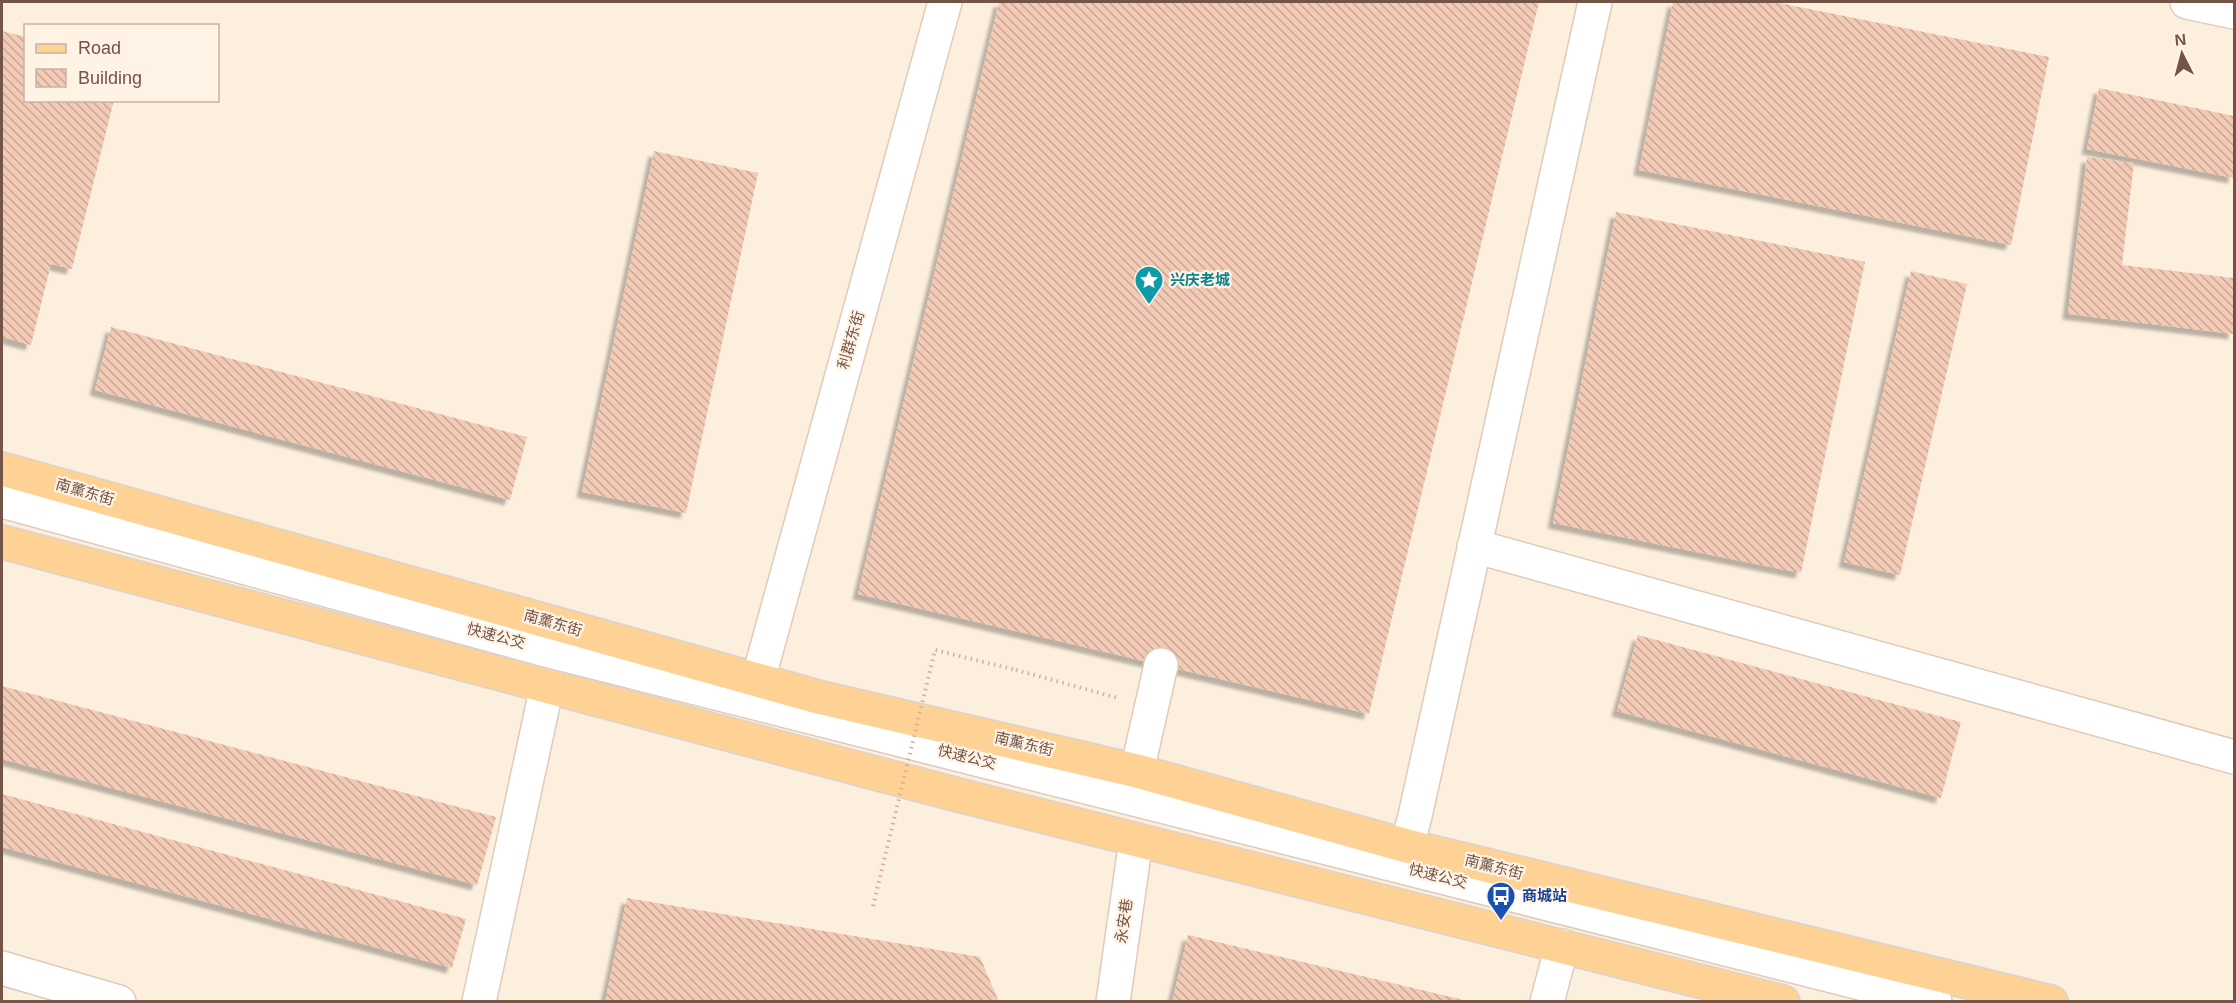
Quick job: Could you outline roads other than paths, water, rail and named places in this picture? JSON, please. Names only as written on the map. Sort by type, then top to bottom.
[{"type":"main road","name":"南薰东街","points":[[2,469],[834,700],[1137,771],[1407,846],[2051,1002]]},
{"type":"main road","points":[[2,542],[1136,840],[1783,1002]]},
{"type":"street","name":"利群东街","points":[[758,680],[945,2]]},
{"type":"street","points":[[1407,846],[1595,2]]},
{"type":"street","points":[[2187,2],[2235,12]]},
{"type":"street","name":"快速公交","points":[[2,501],[546,650],[1935,1002]]},
{"type":"street","points":[[1474,546],[2235,757]]},
{"type":"street","points":[[1137,771],[1161,665]]},
{"type":"street","points":[[479,1002],[547,686]]},
{"type":"street","name":"永安巷","points":[[1113,1002],[1136,840]]},
{"type":"street","points":[[1547,1002],[1562,946]]},
{"type":"street","points":[[2,968],[119,1002]]},
{"type":"place","name":"兴庆老城","points":[[1149,306]]},
{"type":"place","name":"商城站","points":[[1501,922]]}]
